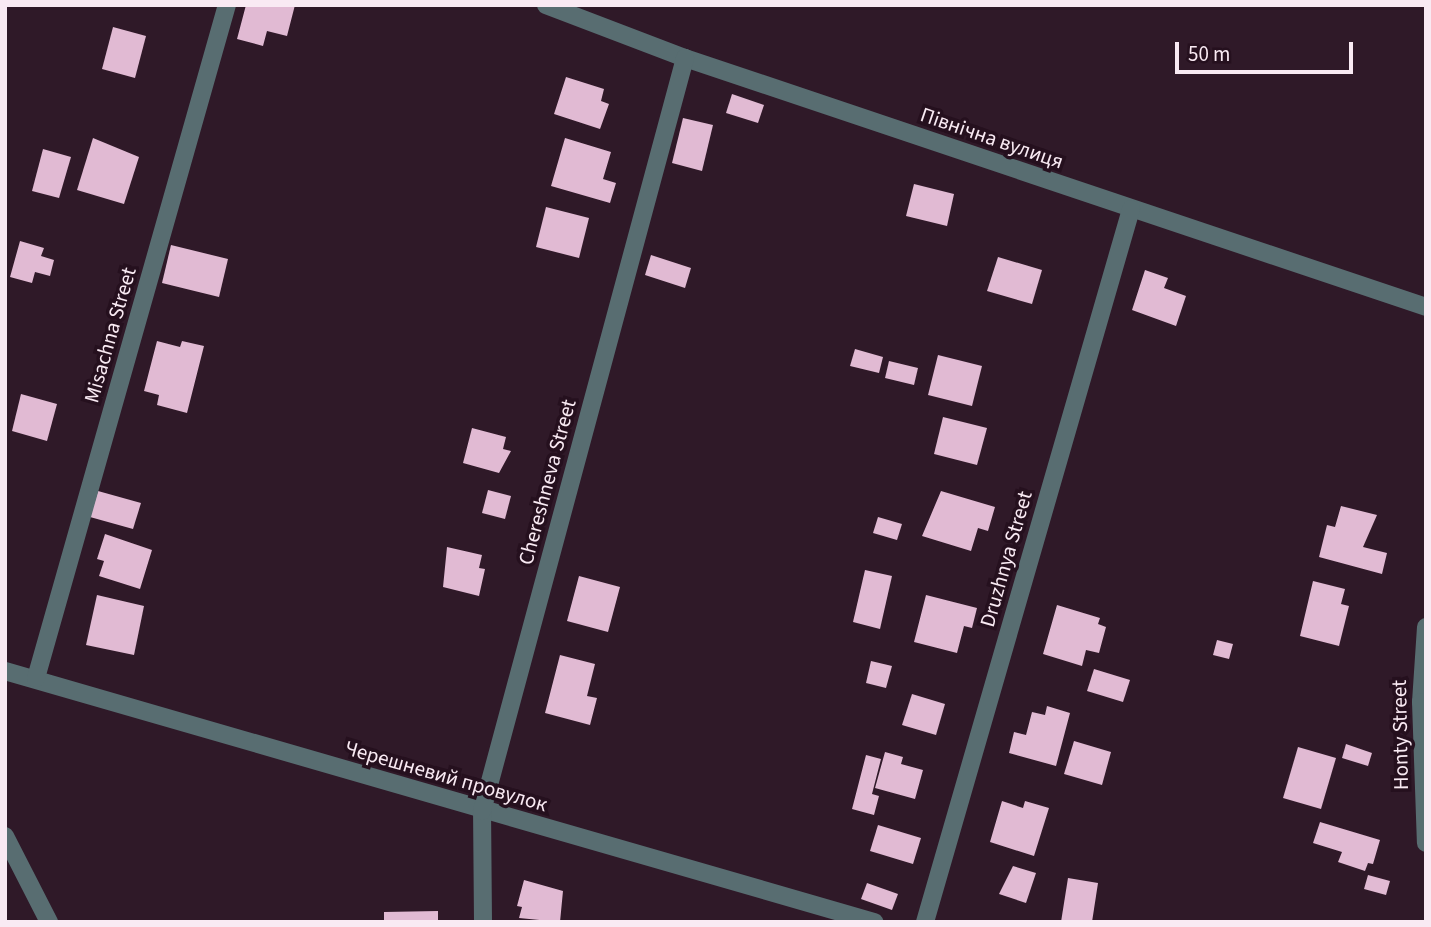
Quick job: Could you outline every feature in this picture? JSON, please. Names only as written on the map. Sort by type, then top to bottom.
[{"type":"street","name":"Misachna Street","points":[[36,678],[227,5]]},
{"type":"street","name":"Північна вулиця","points":[[546,5],[685,58],[1426,307]]},
{"type":"street","name":"Chereshneva Street","points":[[483,922],[482,811],[685,58]]},
{"type":"street","name":"Druzhnya Street","points":[[925,922],[1130,209]]},
{"type":"street","name":"Honty Street","points":[[1426,627],[1421,702],[1426,843]]},
{"type":"street","name":"Черешневий провулок","points":[[5,671],[482,811],[874,922]]},
{"type":"street","points":[[5,836],[49,922]]},
{"type":"building","points":[[246,5],[295,5],[287,36],[267,31],[263,46],[237,39]]},
{"type":"building","points":[[113,27],[146,36],[135,78],[102,69]]},
{"type":"building","points":[[566,77],[604,89],[601,101],[609,104],[600,129],[554,114]]},
{"type":"building","points":[[732,94],[764,105],[758,123],[726,113]]},
{"type":"building","points":[[683,118],[713,125],[702,171],[672,163]]},
{"type":"building","points":[[93,138],[139,157],[124,204],[77,190]]},
{"type":"building","points":[[565,138],[611,152],[603,179],[616,183],[610,203],[551,186]]},
{"type":"building","points":[[43,149],[71,157],[59,198],[32,191]]},
{"type":"building","points":[[914,184],[954,194],[947,226],[906,216]]},
{"type":"building","points":[[546,207],[589,218],[579,258],[536,247]]},
{"type":"building","points":[[20,241],[44,248],[41,256],[54,260],[50,276],[35,272],[32,283],[10,277]]},
{"type":"building","points":[[171,245],[228,259],[219,297],[162,283]]},
{"type":"building","points":[[651,255],[691,268],[685,288],[645,275]]},
{"type":"building","points":[[998,257],[1042,270],[1032,304],[987,291]]},
{"type":"building","points":[[1145,270],[1168,278],[1164,288],[1186,296],[1176,326],[1132,310]]},
{"type":"building","points":[[157,341],[180,347],[182,341],[204,346],[187,413],[157,405],[159,395],[144,391]]},
{"type":"building","points":[[855,349],[883,357],[879,373],[850,366]]},
{"type":"building","points":[[938,355],[982,366],[972,406],[928,395]]},
{"type":"building","points":[[889,361],[918,368],[914,385],[885,378]]},
{"type":"building","points":[[21,394],[57,404],[47,441],[12,431]]},
{"type":"building","points":[[943,417],[987,428],[977,465],[934,454]]},
{"type":"building","points":[[472,428],[506,437],[503,449],[511,451],[499,473],[463,463]]},
{"type":"building","points":[[488,490],[511,496],[505,519],[482,513]]},
{"type":"building","points":[[98,491],[141,503],[133,529],[90,517]]},
{"type":"building","points":[[941,491],[995,507],[988,531],[978,528],[971,551],[922,536]]},
{"type":"building","points":[[1341,506],[1377,515],[1363,547],[1387,553],[1382,574],[1319,557],[1327,525],[1335,527]]},
{"type":"building","points":[[878,517],[902,524],[897,540],[873,533]]},
{"type":"building","points":[[105,534],[152,550],[140,589],[99,576],[104,561],[97,559]]},
{"type":"building","points":[[447,547],[482,555],[479,568],[485,569],[479,596],[443,587]]},
{"type":"building","points":[[865,570],[892,576],[880,629],[853,622]]},
{"type":"building","points":[[579,576],[620,587],[608,632],[567,621]]},
{"type":"building","points":[[1313,581],[1345,589],[1341,604],[1349,606],[1339,646],[1300,636]]},
{"type":"building","points":[[97,595],[144,606],[134,655],[86,645]]},
{"type":"building","points":[[926,595],[977,608],[972,628],[964,626],[957,653],[914,642]]},
{"type":"building","points":[[1057,605],[1100,618],[1098,624],[1106,627],[1099,653],[1086,650],[1082,666],[1043,654]]},
{"type":"building","points":[[1217,640],[1233,644],[1229,659],[1213,655]]},
{"type":"building","points":[[560,655],[595,664],[587,696],[597,698],[590,725],[545,713]]},
{"type":"building","points":[[871,661],[892,666],[886,688],[866,683]]},
{"type":"building","points":[[1094,669],[1130,680],[1123,702],[1087,691]]},
{"type":"building","points":[[912,694],[945,704],[936,735],[902,725]]},
{"type":"building","points":[[1047,706],[1070,713],[1056,766],[1009,753],[1014,732],[1026,735],[1032,712],[1045,715]]},
{"type":"building","points":[[1074,741],[1111,752],[1102,785],[1064,774]]},
{"type":"building","points":[[1346,744],[1372,753],[1368,766],[1342,758]]},
{"type":"building","points":[[1298,747],[1336,758],[1321,809],[1283,798]]},
{"type":"building","points":[[885,752],[903,757],[901,764],[923,770],[915,799],[875,788]]},
{"type":"building","points":[[866,755],[881,759],[872,794],[879,796],[874,815],[852,809]]},
{"type":"building","points":[[1002,801],[1023,808],[1025,801],[1049,808],[1034,856],[990,842]]},
{"type":"building","points":[[1320,822],[1380,840],[1373,864],[1368,863],[1365,871],[1338,862],[1342,852],[1313,843]]},
{"type":"building","points":[[878,825],[921,838],[913,864],[870,851]]},
{"type":"building","points":[[1013,866],[1036,873],[1026,903],[999,894]]},
{"type":"building","points":[[1368,875],[1390,881],[1386,895],[1364,889]]},
{"type":"building","points":[[1068,878],[1098,883],[1092,922],[1061,922]]},
{"type":"building","points":[[524,880],[563,891],[560,922],[519,918],[522,907],[517,906]]},
{"type":"building","points":[[867,883],[898,894],[892,910],[861,899]]},
{"type":"building","points":[[438,911],[438,922],[384,922],[384,912]]}]
